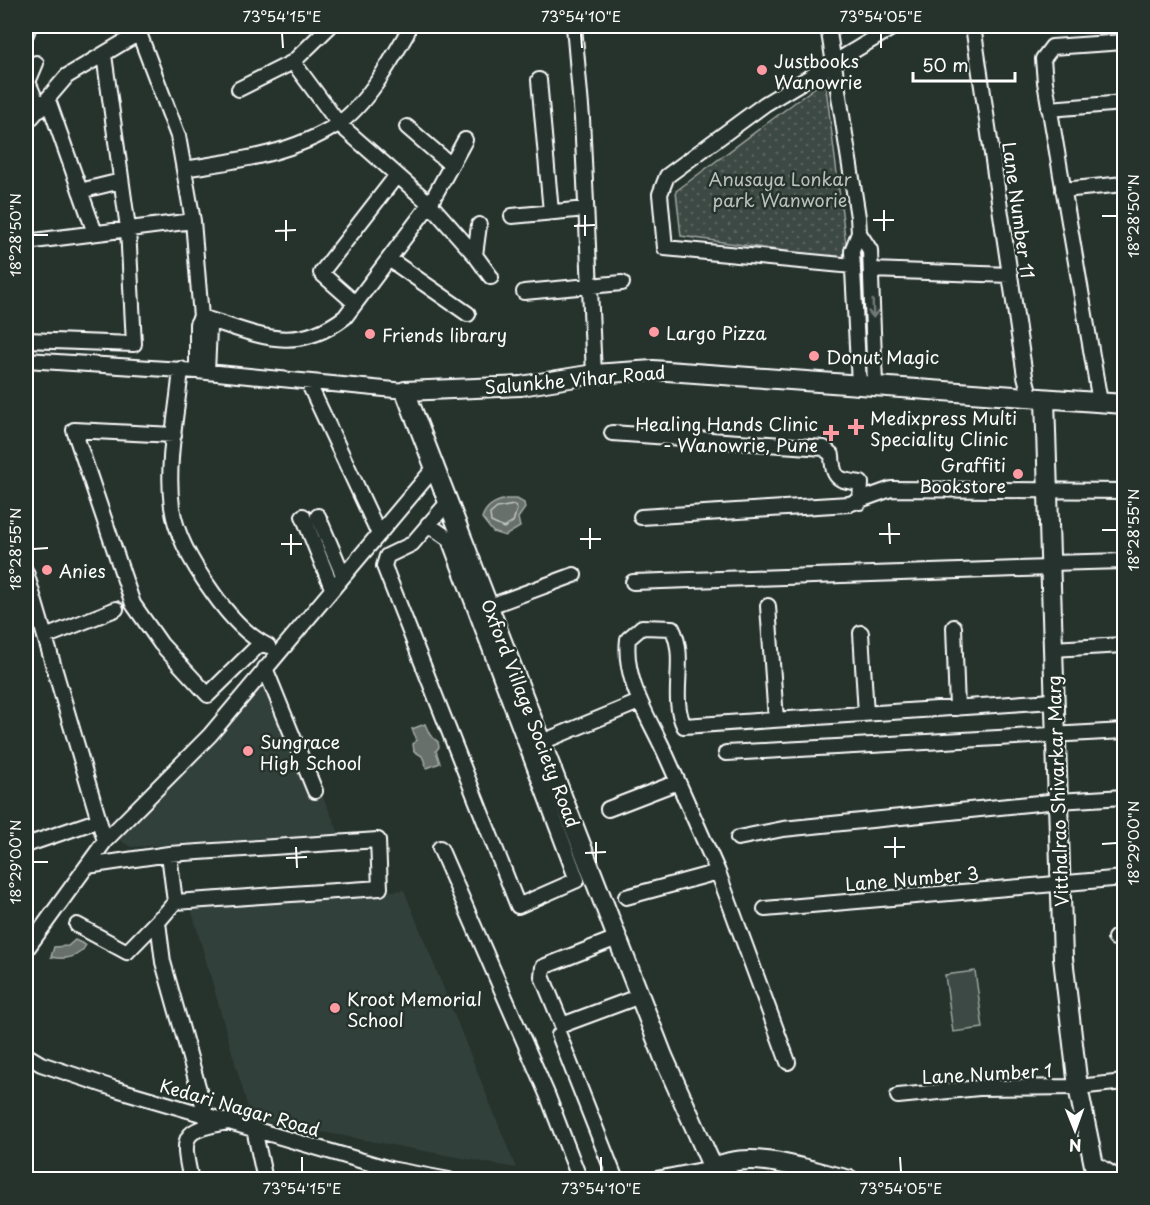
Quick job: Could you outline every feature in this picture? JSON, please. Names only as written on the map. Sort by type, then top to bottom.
[{"type":"street","points":[[26,34],[29,26]]},
{"type":"street","points":[[239,89],[293,62],[330,26]]},
{"type":"street","points":[[184,169],[243,160],[305,141],[339,123],[380,80],[407,33],[407,26]]},
{"type":"street","points":[[574,26],[594,374]]},
{"type":"street","points":[[828,26],[859,233],[870,250],[867,385]]},
{"type":"street","points":[[853,266],[665,248],[660,194],[667,176],[765,104],[895,26]]},
{"type":"street","name":"Lane Number 11","points":[[973,26],[1024,376],[1038,400]]},
{"type":"street","points":[[26,124],[68,76],[104,55],[136,29],[178,136],[193,221],[201,317],[209,328],[202,371]]},
{"type":"street","points":[[1100,402],[1049,109],[1043,59],[1052,47],[1125,42]]},
{"type":"street","points":[[26,340],[134,344],[128,228],[104,55]]},
{"type":"street","points":[[293,62],[339,123],[430,204],[475,255],[491,277]]},
{"type":"street","points":[[36,63],[28,82],[44,105],[80,190],[95,233]]},
{"type":"street","points":[[539,80],[551,212]]},
{"type":"street","points":[[1049,109],[1125,103]]},
{"type":"street","points":[[407,127],[451,165]]},
{"type":"street","points":[[201,317],[260,335],[292,340],[310,338],[327,331],[345,317],[430,204],[465,140]]},
{"type":"street","points":[[355,303],[321,273],[397,175]]},
{"type":"street","points":[[80,190],[121,181]]},
{"type":"street","points":[[1063,190],[1125,184]]},
{"type":"street","points":[[512,216],[586,209]]},
{"type":"street","points":[[26,242],[193,221]]},
{"type":"street","points":[[475,255],[479,225]]},
{"type":"street","points":[[859,233],[852,251],[867,385]]},
{"type":"street","points":[[389,259],[468,314]]},
{"type":"street","points":[[871,270],[1010,276]]},
{"type":"street","points":[[524,292],[622,283]]},
{"type":"street","name":"Salunkhe Vihar Road","points":[[26,360],[181,369],[405,391],[521,386],[594,374],[677,370],[1038,400],[1125,404]]},
{"type":"street","points":[[181,369],[171,458],[172,508],[185,548],[221,604],[261,643],[278,651]]},
{"type":"street","points":[[308,382],[379,534]]},
{"type":"street","name":"Oxford Village Society Road","points":[[405,391],[542,742],[585,877],[617,938],[663,1056],[713,1168]]},
{"type":"street","name":"Vitthalrao Shivarkar Marg","points":[[1038,400],[1048,491],[1054,734],[1063,958],[1078,1087],[1095,1171]]},
{"type":"street","points":[[174,435],[74,430],[133,604],[161,644],[208,695],[261,643]]},
{"type":"street","points":[[612,433],[824,448],[832,455],[833,469],[837,477],[841,480],[861,483],[860,502]]},
{"type":"street","points":[[26,950],[105,841],[210,735],[278,651],[436,466]]},
{"type":"street","points":[[640,517],[860,502],[891,489],[1125,491]]},
{"type":"street","points":[[430,521],[448,539],[585,877],[518,906],[384,566],[387,556],[412,544],[430,521],[449,501]]},
{"type":"street","points":[[303,516],[332,588]]},
{"type":"street","points":[[318,516],[343,575]]},
{"type":"street","points":[[633,582],[1125,561]]},
{"type":"street","points":[[26,572],[28,589],[45,637],[105,841]]},
{"type":"street","points":[[490,606],[574,575]]},
{"type":"street","points":[[768,606],[776,720]]},
{"type":"street","points":[[45,637],[116,609]]},
{"type":"street","points":[[788,1062],[718,872],[639,702],[627,650],[628,639],[642,627],[672,628],[680,642],[678,714],[684,726],[1053,701]]},
{"type":"street","points":[[954,627],[957,708]]},
{"type":"street","points":[[861,633],[866,714]]},
{"type":"street","points":[[1052,649],[1125,645]]},
{"type":"street","points":[[265,668],[315,791]]},
{"type":"street","points":[[542,742],[639,702]]},
{"type":"street","points":[[726,753],[1125,731]]},
{"type":"street","points":[[608,809],[678,782]]},
{"type":"street","points":[[738,838],[783,829],[1058,801],[1125,797]]},
{"type":"street","points":[[26,845],[99,820]]},
{"type":"street","points":[[76,925],[127,952],[175,902],[380,888],[378,840],[169,854],[87,866]]},
{"type":"street","points":[[440,848],[580,1179]]},
{"type":"street","points":[[169,854],[175,902]]},
{"type":"street","points":[[626,897],[718,872]]},
{"type":"street","name":"Lane Number 3","points":[[765,909],[1125,878]]},
{"type":"street","points":[[162,916],[158,922],[163,962],[207,1114]]},
{"type":"street","points":[[617,938],[543,967],[542,976],[562,1025],[640,996]]},
{"type":"street","points":[[559,1035],[615,1179]]},
{"type":"street","name":"Kedari Nagar Road","points":[[26,1055],[41,1064],[116,1089],[390,1169],[449,1179]]},
{"type":"street","name":"Lane Number 1","points":[[898,1096],[979,1088],[1078,1087],[1125,1082]]},
{"type":"street","points":[[191,1179],[184,1151],[185,1140],[191,1132],[201,1127],[230,1122]]},
{"type":"street","points":[[254,1129],[265,1179]]},
{"type":"street","points":[[651,1179],[713,1168],[732,1160],[752,1159],[850,1179]]},
{"type":"street","points":[[713,1168],[734,1179]]},
{"type":"street","points":[[1095,1171],[1122,1179]]},
{"type":"shaded area","name":"Sungrace High School","points":[[267,672],[339,833],[131,847],[124,843],[119,838],[122,831]]},
{"type":"shaded area","name":"Kroot Memorial School","points":[[404,890],[516,1168],[268,1122],[256,1117],[248,1108],[191,908]]},
{"type":"green space","name":"Anusaya Lonkar park Wanworie","points":[[825,80],[848,260],[681,236],[676,191]]},
{"type":"green space","points":[[975,971],[983,1028],[953,1032],[945,975]]},
{"type":"water","points":[[506,499],[517,499],[524,503],[525,508],[518,518],[520,527],[505,536],[493,532],[482,518],[491,505]]},
{"type":"water","points":[[425,724],[430,735],[438,742],[439,747],[436,751],[440,763],[427,768],[422,756],[414,751],[413,744],[417,740],[412,729]]},
{"type":"water","points":[[75,940],[86,945],[79,953],[66,958],[51,957],[54,947],[68,946]]},
{"type":"place","name":"Justbooks Wanowrie","points":[[762,70]]},
{"type":"place","name":"Largo Pizza","points":[[654,332]]},
{"type":"place","name":"Friends library","points":[[370,334]]},
{"type":"place","name":"Donut Magic","points":[[814,356]]},
{"type":"place","name":"Medixpress Multi Speciality Clinic","points":[[856,427]]},
{"type":"place","name":"Healing Hands Clinic - Wanowrie, Pune","points":[[831,433]]},
{"type":"place","name":"Graffiti Bookstore","points":[[1018,474]]},
{"type":"place","name":"Anies","points":[[47,570]]},
{"type":"place","name":"Sungrace High School","points":[[248,751]]},
{"type":"place","name":"Kroot Memorial School","points":[[335,1008]]}]
